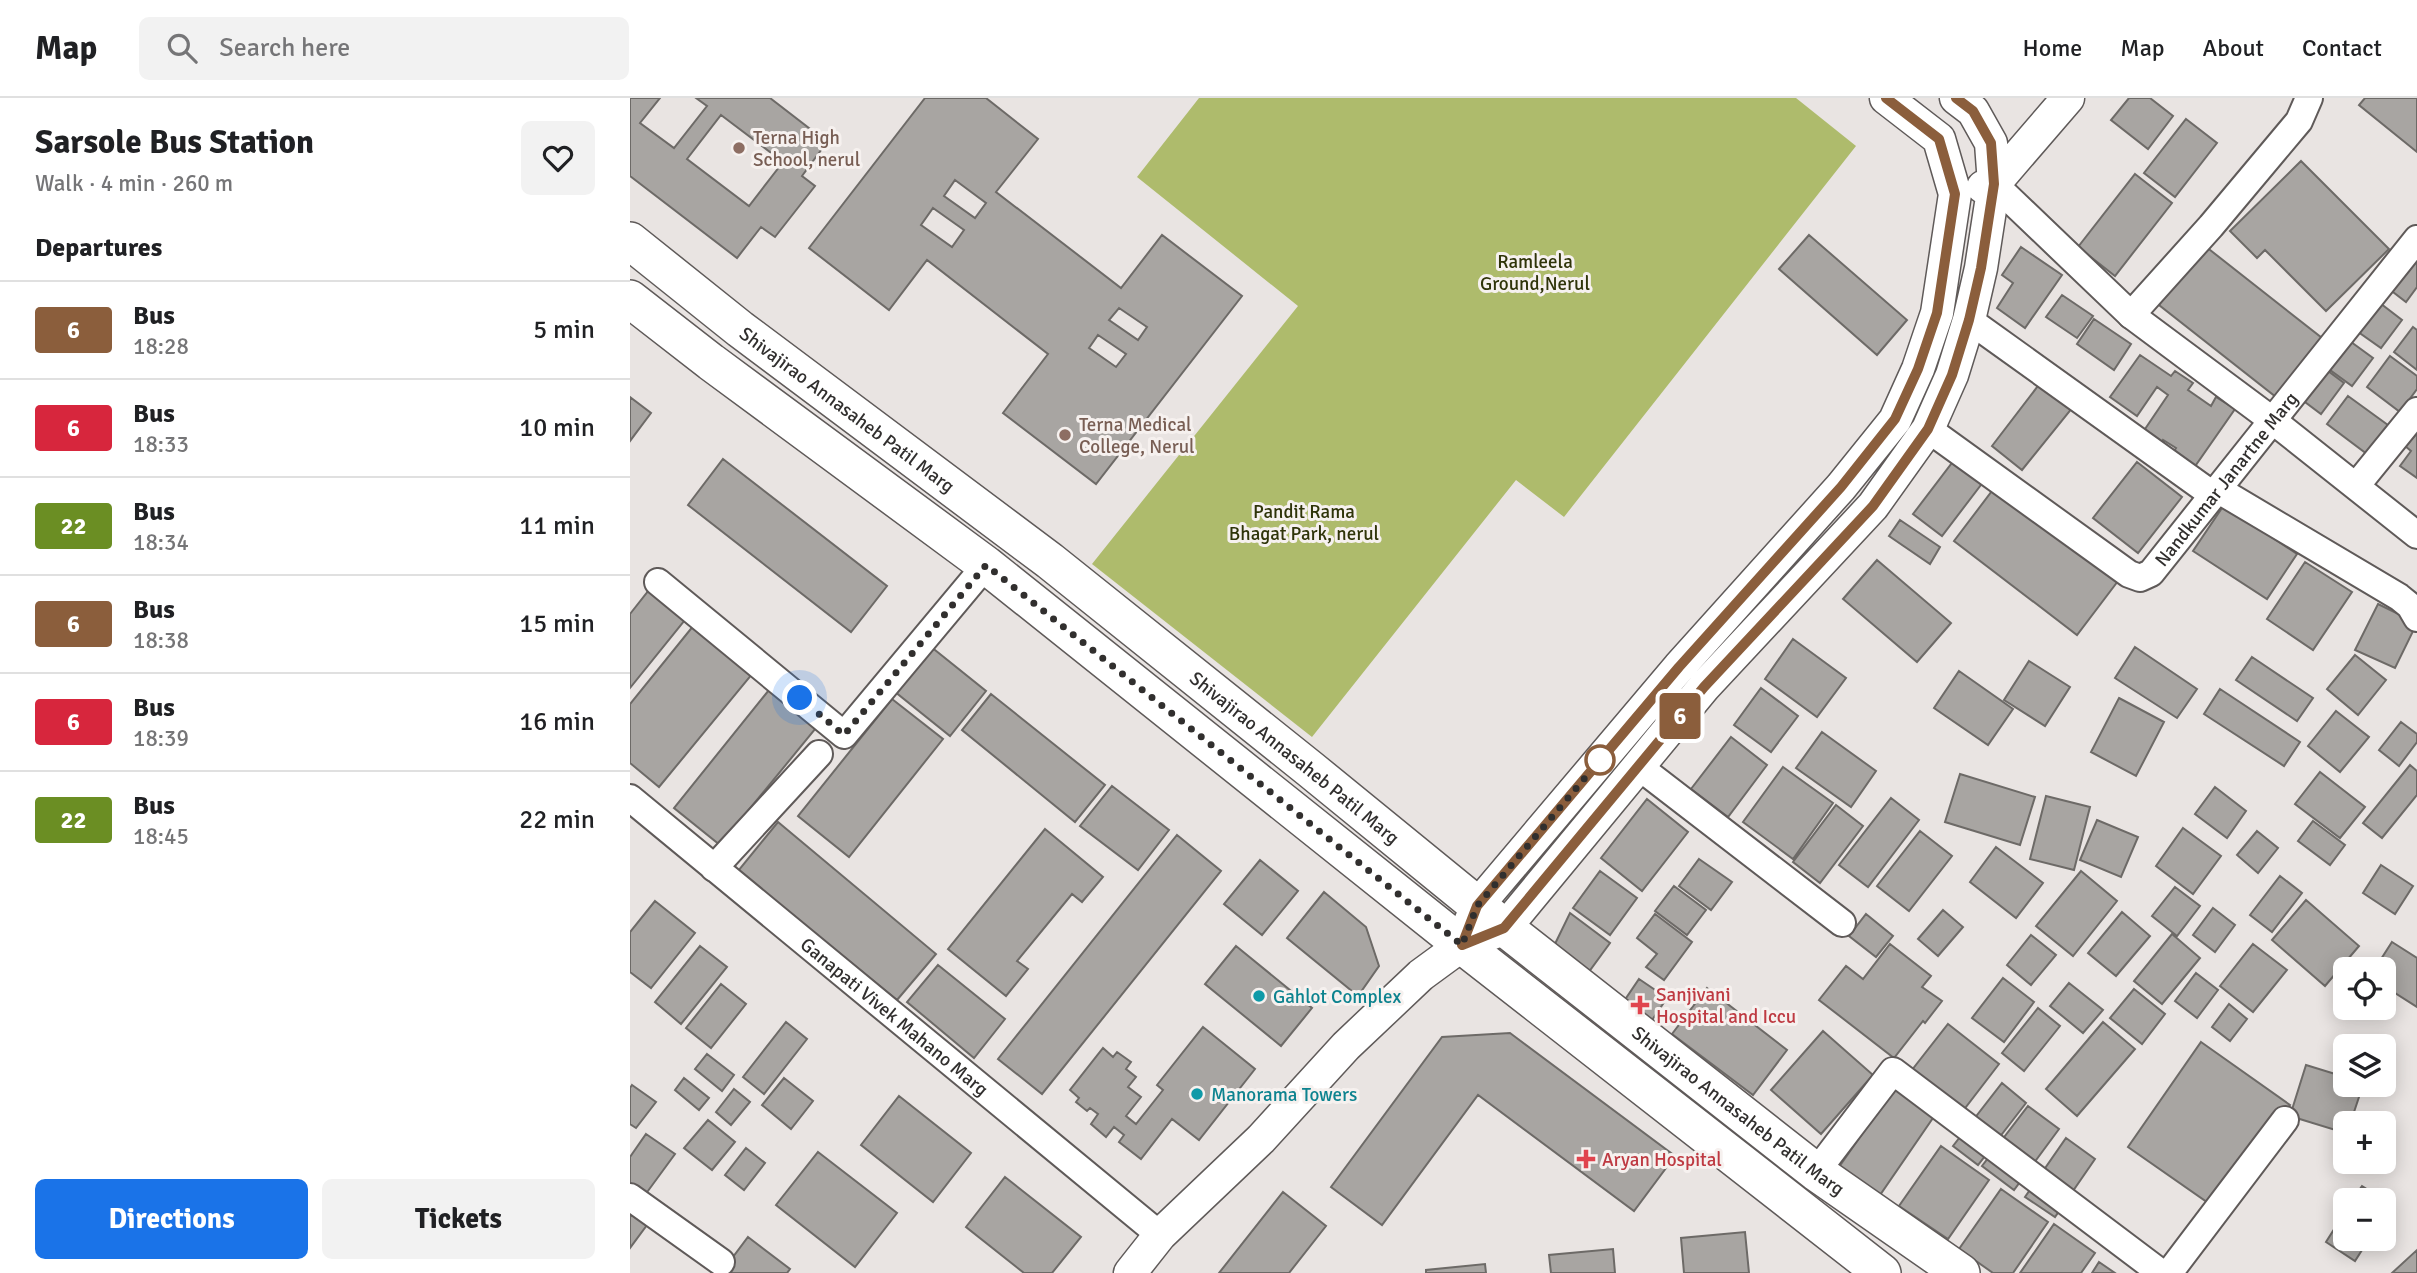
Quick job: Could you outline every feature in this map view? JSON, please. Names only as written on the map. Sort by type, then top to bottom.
[{"type":"main road","name":"Shivajirao Annasaheb Patil Marg","points":[[630,241],[740,329],[1050,561],[1310,768],[1491,917],[1816,1172],[1961,1273]]},
{"type":"main road","name":"Shivajirao Annasaheb Patil Marg","points":[[630,299],[710,362],[986,565],[1462,945],[1882,1273]]},
{"type":"street","points":[[1491,917],[1679,667],[1844,482],[1895,419],[1918,369],[1937,313],[1955,194],[1939,139],[1886,98]]},
{"type":"street","points":[[1130,1273],[1160,1235],[1261,1139],[1356,1037],[1421,975],[1462,945],[1638,766],[1704,687],[1873,506],[1928,429],[1952,375],[1969,320],[1981,268],[1994,184],[1991,143],[1973,111],[1956,98]]},
{"type":"street","points":[[1955,194],[1994,184],[2068,98]]},
{"type":"street","points":[[2131,315],[2211,226],[2299,121],[2309,98]]},
{"type":"street","points":[[1994,184],[2131,315],[2272,420],[2417,535]]},
{"type":"street","name":"Nandkumar Janartne Marg","points":[[1928,429],[2129,574],[2140,578],[2151,573],[2414,246]]},
{"type":"street","points":[[1969,320],[2215,492],[2399,597],[2410,606],[2417,618]]},
{"type":"street","points":[[2356,486],[2417,411]]},
{"type":"street","points":[[1844,482],[1873,506]]},
{"type":"street","points":[[659,582],[844,735],[986,565]]},
{"type":"street","points":[[714,868],[819,754]]},
{"type":"street","points":[[1638,766],[1842,923]]},
{"type":"street","name":"Ganapati Vivek Mahano Marg","points":[[630,798],[1160,1235]]},
{"type":"street","points":[[1816,1172],[1893,1071],[2161,1273]]},
{"type":"street","points":[[2169,1273],[2285,1120]]},
{"type":"street","points":[[630,1197],[721,1262]]},
{"type":"green space","name":"Ramleela Ground,Nerul","points":[[1199,98],[1796,98],[1856,146],[1564,517],[1516,480],[1312,737],[1092,564],[1298,306],[1137,177]]},
{"type":"building","points":[[630,98],[660,98],[640,123],[674,148],[707,106],[696,98],[770,98],[827,142],[802,176],[815,186],[775,237],[761,227],[737,258],[630,176]],"holes":[[[721,115],[783,162],[749,206],[687,159]]]},
{"type":"building","points":[[925,98],[986,98],[1038,139],[996,192],[1121,288],[1162,235],[1242,296],[1096,484],[1003,413],[1048,354],[927,260],[889,310],[809,248]],"holes":[[[955,180],[986,203],[975,218],[944,196]],[[933,208],[964,230],[952,247],[921,225]],[[1119,308],[1147,327],[1138,340],[1109,320]],[[1098,335],[1126,354],[1116,367],[1089,348]]]},
{"type":"building","points":[[2129,98],[2150,98],[2173,116],[2148,149],[2111,120]]},
{"type":"building","points":[[2365,98],[2417,98],[2417,152],[2359,105]]},
{"type":"building","points":[[2186,119],[2217,143],[2175,197],[2144,173]]},
{"type":"building","points":[[2301,161],[2389,249],[2326,311],[2265,250],[2257,258],[2230,231]]},
{"type":"building","points":[[2135,174],[2172,203],[2115,276],[2078,247]]},
{"type":"building","points":[[1809,235],[1907,320],[1877,355],[1779,269]]},
{"type":"building","points":[[2205,246],[2322,338],[2276,397],[2159,305]]},
{"type":"building","points":[[2021,247],[2062,275],[2025,328],[1997,308],[2013,283],[2002,275]]},
{"type":"building","points":[[2407,255],[2417,263],[2417,287],[2406,302],[2384,285]]},
{"type":"building","points":[[2062,295],[2093,316],[2077,338],[2046,317]]},
{"type":"building","points":[[2376,300],[2402,320],[2381,348],[2354,329]]},
{"type":"building","points":[[2094,319],[2131,344],[2114,370],[2077,344]]},
{"type":"building","points":[[2413,327],[2417,330],[2417,370],[2394,352]]},
{"type":"building","points":[[2347,339],[2373,358],[2352,386],[2326,367]]},
{"type":"building","points":[[2140,355],[2171,376],[2175,371],[2193,383],[2188,390],[2211,406],[2216,397],[2235,409],[2191,472],[2170,457],[2176,448],[2163,440],[2159,447],[2141,435],[2168,395],[2157,387],[2137,416],[2110,397]]},
{"type":"building","points":[[2390,356],[2417,376],[2417,389],[2400,412],[2367,387]]},
{"type":"building","points":[[2320,365],[2344,383],[2321,414],[2297,396]]},
{"type":"building","points":[[2041,382],[2073,407],[2022,470],[1992,446]]},
{"type":"building","points":[[2348,396],[2392,428],[2371,457],[2327,424]]},
{"type":"building","points":[[630,397],[651,413],[630,441]]},
{"type":"building","points":[[2417,433],[2417,478],[2400,466],[2411,451],[2405,446]]},
{"type":"building","points":[[1958,455],[1987,477],[1942,536],[1913,514]]},
{"type":"building","points":[[723,459],[887,586],[851,632],[688,505]]},
{"type":"building","points":[[2137,462],[2182,497],[2138,553],[2093,518]]},
{"type":"building","points":[[1995,487],[2118,581],[2077,635],[1954,541]]},
{"type":"building","points":[[2224,505],[2297,554],[2267,599],[2193,551]]},
{"type":"building","points":[[1900,520],[1940,547],[1930,564],[1889,536]]},
{"type":"building","points":[[1877,560],[1951,623],[1917,662],[1843,599]]},
{"type":"building","points":[[2305,562],[2352,592],[2313,650],[2267,619]]},
{"type":"building","points":[[649,590],[685,620],[630,688],[630,614]]},
{"type":"building","points":[[2378,604],[2417,623],[2395,668],[2355,650]]},
{"type":"building","points":[[694,625],[753,673],[659,787],[630,763],[630,704]]},
{"type":"building","points":[[1793,639],[1846,678],[1817,717],[1765,679]]},
{"type":"building","points":[[930,646],[986,691],[950,736],[894,691]]},
{"type":"building","points":[[2135,647],[2197,689],[2177,718],[2115,678]]},
{"type":"building","points":[[2355,655],[2386,680],[2358,715],[2327,689]]},
{"type":"building","points":[[2252,657],[2313,698],[2297,721],[2236,680]]},
{"type":"building","points":[[2029,661],[2070,687],[2045,726],[2004,700]]},
{"type":"building","points":[[1959,671],[2013,709],[1988,745],[1934,708]]},
{"type":"building","points":[[1761,688],[1798,716],[1771,752],[1734,725]]},
{"type":"building","points":[[2220,689],[2300,742],[2284,766],[2204,714]]},
{"type":"building","points":[[769,690],[816,728],[720,845],[674,808]]},
{"type":"building","points":[[991,694],[1105,785],[1075,822],[962,730]]},
{"type":"building","points":[[2119,698],[2164,722],[2136,776],[2091,752]]},
{"type":"building","points":[[892,699],[943,739],[849,857],[798,816]]},
{"type":"building","points":[[2336,711],[2369,737],[2340,772],[2308,746]]},
{"type":"building","points":[[2401,722],[2417,734],[2417,742],[2399,766],[2379,750]]},
{"type":"building","points":[[1822,732],[1876,771],[1851,807],[1796,768]]},
{"type":"building","points":[[1731,737],[1767,765],[1728,817],[1691,789]]},
{"type":"building","points":[[2410,765],[2417,771],[2417,795],[2382,838],[2363,823]]},
{"type":"building","points":[[1783,767],[1833,803],[1793,859],[1743,822]]},
{"type":"building","points":[[2320,772],[2365,807],[2340,838],[2295,804]]},
{"type":"building","points":[[1960,774],[2035,797],[2020,845],[1945,822]]},
{"type":"building","points":[[1112,786],[1169,830],[1138,870],[1080,826]]},
{"type":"building","points":[[2215,787],[2246,811],[2227,838],[2195,814]]},
{"type":"building","points":[[2046,796],[2090,807],[2074,870],[2030,859]]},
{"type":"building","points":[[1891,798],[1919,820],[1868,887],[1839,865]]},
{"type":"building","points":[[1647,799],[1688,832],[1642,891],[1601,858]]},
{"type":"building","points":[[1836,805],[1863,826],[1820,883],[1793,862]]},
{"type":"building","points":[[2097,820],[2138,837],[2121,877],[2080,860]]},
{"type":"building","points":[[2313,821],[2345,845],[2330,865],[2298,841]]},
{"type":"building","points":[[778,822],[936,954],[897,1000],[738,871]]},
{"type":"building","points":[[2183,828],[2221,856],[2193,894],[2156,866]]},
{"type":"building","points":[[1045,829],[1103,877],[1082,902],[1072,894],[1017,961],[1028,969],[1006,996],[948,949]]},
{"type":"building","points":[[1920,831],[1952,856],[1909,911],[1877,886]]},
{"type":"building","points":[[2257,831],[2278,848],[2258,873],[2237,855]]},
{"type":"building","points":[[1177,835],[1221,871],[1042,1094],[998,1059]]},
{"type":"building","points":[[1996,847],[2043,883],[2016,918],[1970,882]]},
{"type":"building","points":[[1699,859],[1732,882],[1711,910],[1679,886]]},
{"type":"building","points":[[1260,860],[1298,891],[1262,935],[1224,904]]},
{"type":"building","points":[[2381,865],[2413,886],[2395,914],[2363,893]]},
{"type":"building","points":[[1600,871],[1637,898],[1610,935],[1573,908]]},
{"type":"building","points":[[2081,871],[2117,901],[2073,956],[2036,926]]},
{"type":"building","points":[[2280,876],[2302,893],[2272,932],[2250,915]]},
{"type":"building","points":[[1674,886],[1706,910],[1687,935],[1655,911]]},
{"type":"building","points":[[2175,887],[2200,906],[2177,936],[2152,916]]},
{"type":"building","points":[[1324,892],[1366,927],[1379,966],[1358,996],[1287,938]]},
{"type":"building","points":[[2306,900],[2359,946],[2350,957],[2333,957],[2333,977],[2325,986],[2272,940]]},
{"type":"building","points":[[655,901],[695,933],[651,988],[630,972],[630,932]]},
{"type":"building","points":[[2213,908],[2235,925],[2215,952],[2193,935]]},
{"type":"building","points":[[1943,910],[1963,927],[1938,956],[1918,939]]},
{"type":"building","points":[[2122,912],[2150,936],[2116,976],[2088,953]]},
{"type":"building","points":[[1570,913],[1610,943],[1588,973],[1553,948]]},
{"type":"building","points":[[1655,914],[1692,942],[1664,980],[1646,967],[1657,954],[1637,938]]},
{"type":"building","points":[[1866,914],[1893,936],[1876,957],[1849,936]]},
{"type":"building","points":[[2172,934],[2200,958],[2162,1004],[2134,981]]},
{"type":"building","points":[[2031,935],[2056,955],[2031,985],[2007,965]]},
{"type":"building","points":[[2392,942],[2417,958],[2417,1007],[2396,994],[2396,957],[2382,957]]},
{"type":"building","points":[[1890,944],[1931,976],[1922,987],[1942,1001],[1894,1058],[1819,1000],[1846,966],[1863,979]]},
{"type":"building","points":[[2253,944],[2287,970],[2253,1012],[2220,986]]},
{"type":"building","points":[[700,946],[727,967],[681,1024],[655,1002]]},
{"type":"building","name":"Gahlot Complex","points":[[1236,946],[1312,1008],[1281,1046],[1205,984]]},
{"type":"building","points":[[938,965],[1005,1019],[974,1058],[907,1002]]},
{"type":"building","points":[[2196,973],[2218,990],[2197,1018],[2175,1001]]},
{"type":"building","points":[[2003,978],[2034,1002],[2004,1042],[1972,1018]]},
{"type":"building","points":[[1639,979],[1667,998],[1646,1029],[1618,1010]]},
{"type":"building","points":[[2069,983],[2103,1010],[2083,1033],[2050,1006]]},
{"type":"building","points":[[721,984],[746,1004],[711,1048],[686,1028]]},
{"type":"building","points":[[1707,988],[1787,1050],[1753,1095],[1672,1034]]},
{"type":"building","points":[[2134,989],[2165,1014],[2142,1044],[2110,1018]]},
{"type":"building","points":[[2229,1004],[2247,1019],[2230,1041],[2212,1027]]},
{"type":"building","points":[[2038,1008],[2060,1026],[2024,1071],[2002,1053]]},
{"type":"building","points":[[786,1022],[807,1039],[764,1094],[743,1077]]},
{"type":"building","points":[[2103,1022],[2135,1049],[2077,1116],[2046,1089]]},
{"type":"building","points":[[1948,1024],[1999,1064],[1959,1116],[1908,1075]]},
{"type":"building","name":"Manorama Towers","points":[[1203,1027],[1255,1069],[1199,1140],[1172,1119],[1141,1159],[1119,1142],[1124,1135],[1114,1127],[1106,1137],[1091,1124],[1098,1114],[1090,1108],[1087,1111],[1076,1102],[1079,1098],[1070,1090],[1103,1048],[1113,1057],[1117,1052],[1131,1062],[1126,1069],[1136,1077],[1128,1087],[1141,1097],[1126,1116],[1136,1124],[1163,1090],[1157,1085]]},
{"type":"building","points":[[1823,1031],[1873,1075],[1821,1134],[1771,1090]]},
{"type":"building","points":[[1510,1033],[1675,1156],[1634,1211],[1478,1095],[1382,1225],[1331,1187],[1442,1037]]},
{"type":"building","points":[[2201,1042],[2290,1105],[2217,1209],[2128,1147]]},
{"type":"building","points":[[707,1054],[734,1075],[722,1091],[695,1069]]},
{"type":"building","points":[[2306,1065],[2333,1073],[2333,1097],[2359,1097],[2354,1111],[2333,1111],[2333,1129],[2290,1116]]},
{"type":"building","points":[[684,1078],[709,1098],[699,1110],[675,1090]]},
{"type":"building","points":[[784,1078],[813,1101],[791,1129],[762,1105]]},
{"type":"building","points":[[2002,1083],[2026,1103],[1978,1165],[1953,1146]]},
{"type":"building","points":[[632,1085],[656,1102],[636,1128],[630,1124]]},
{"type":"building","points":[[1895,1087],[1935,1115],[1880,1195],[1839,1167]]},
{"type":"building","points":[[734,1089],[750,1102],[731,1125],[716,1112]]},
{"type":"building","points":[[899,1096],[971,1153],[933,1202],[861,1145]]},
{"type":"building","points":[[2028,1106],[2059,1129],[2014,1190],[1982,1166]]},
{"type":"building","points":[[708,1120],[735,1142],[712,1170],[684,1148]]},
{"type":"building","points":[[646,1134],[675,1154],[645,1195],[630,1185],[630,1157]]},
{"type":"building","points":[[2066,1138],[2095,1159],[2055,1217],[2025,1197]]},
{"type":"building","points":[[1941,1146],[1989,1180],[1948,1239],[1899,1206]]},
{"type":"building","points":[[746,1148],[765,1163],[744,1190],[725,1175]]},
{"type":"building","points":[[818,1152],[897,1213],[855,1267],[776,1205]]},
{"type":"building","points":[[1005,1177],[1081,1237],[1052,1273],[1024,1273],[966,1227]]},
{"type":"building","points":[[2001,1189],[2048,1222],[2013,1273],[1993,1273],[1959,1249]]},
{"type":"building","points":[[1283,1192],[1326,1226],[1289,1273],[1219,1273]]},
{"type":"building","points":[[636,1210],[650,1221],[630,1248],[630,1217]]},
{"type":"building","points":[[2054,1224],[2095,1253],[2081,1273],[2020,1273]]},
{"type":"building","points":[[2333,1231],[2333,1247],[2326,1242]]},
{"type":"building","points":[[1745,1232],[1749,1273],[1684,1273],[1681,1238]]},
{"type":"building","points":[[748,1237],[790,1269],[787,1273],[721,1273]]},
{"type":"building","points":[[1613,1249],[1615,1273],[1551,1273],[1549,1255]]},
{"type":"building","points":[[2417,1250],[2417,1273],[2392,1273]]},
{"type":"building","points":[[2340,1251],[2361,1251],[2355,1261]]},
{"type":"building","points":[[2099,1262],[2115,1273],[2092,1273]]},
{"type":"building","points":[[1485,1264],[1486,1273],[1426,1273],[1426,1270]]},
{"type":"bus line","name":"6","points":[[1886,98],[1939,139],[1955,194],[1937,313],[1918,369],[1895,419],[1841,487],[1679,667],[1477,906],[1462,945],[1504,928],[1704,687],[1873,506],[1928,429],[1952,375],[1969,320],[1981,268],[1994,184],[1991,143],[1973,111],[1956,98]]},
{"type":"place","name":"Terna High School, nerul","points":[[739,148]]},
{"type":"place","name":"Terna Medical College, Nerul","points":[[1065,435]]},
{"type":"place","name":"Gahlot Complex","points":[[1259,996]]},
{"type":"place","name":"Sanjivani Hospital and Iccu","points":[[1640,1005]]},
{"type":"place","name":"Manorama Towers","points":[[1197,1094]]},
{"type":"place","name":"Aryan Hospital","points":[[1586,1159]]},
{"type":"route","points":[[800,698],[844,735],[986,565],[1462,945],[1477,906],[1600,760]]},
{"type":"park label","name":"Pandit Rama Bhagat Park, nerul","points":[[1304,522]]}]
